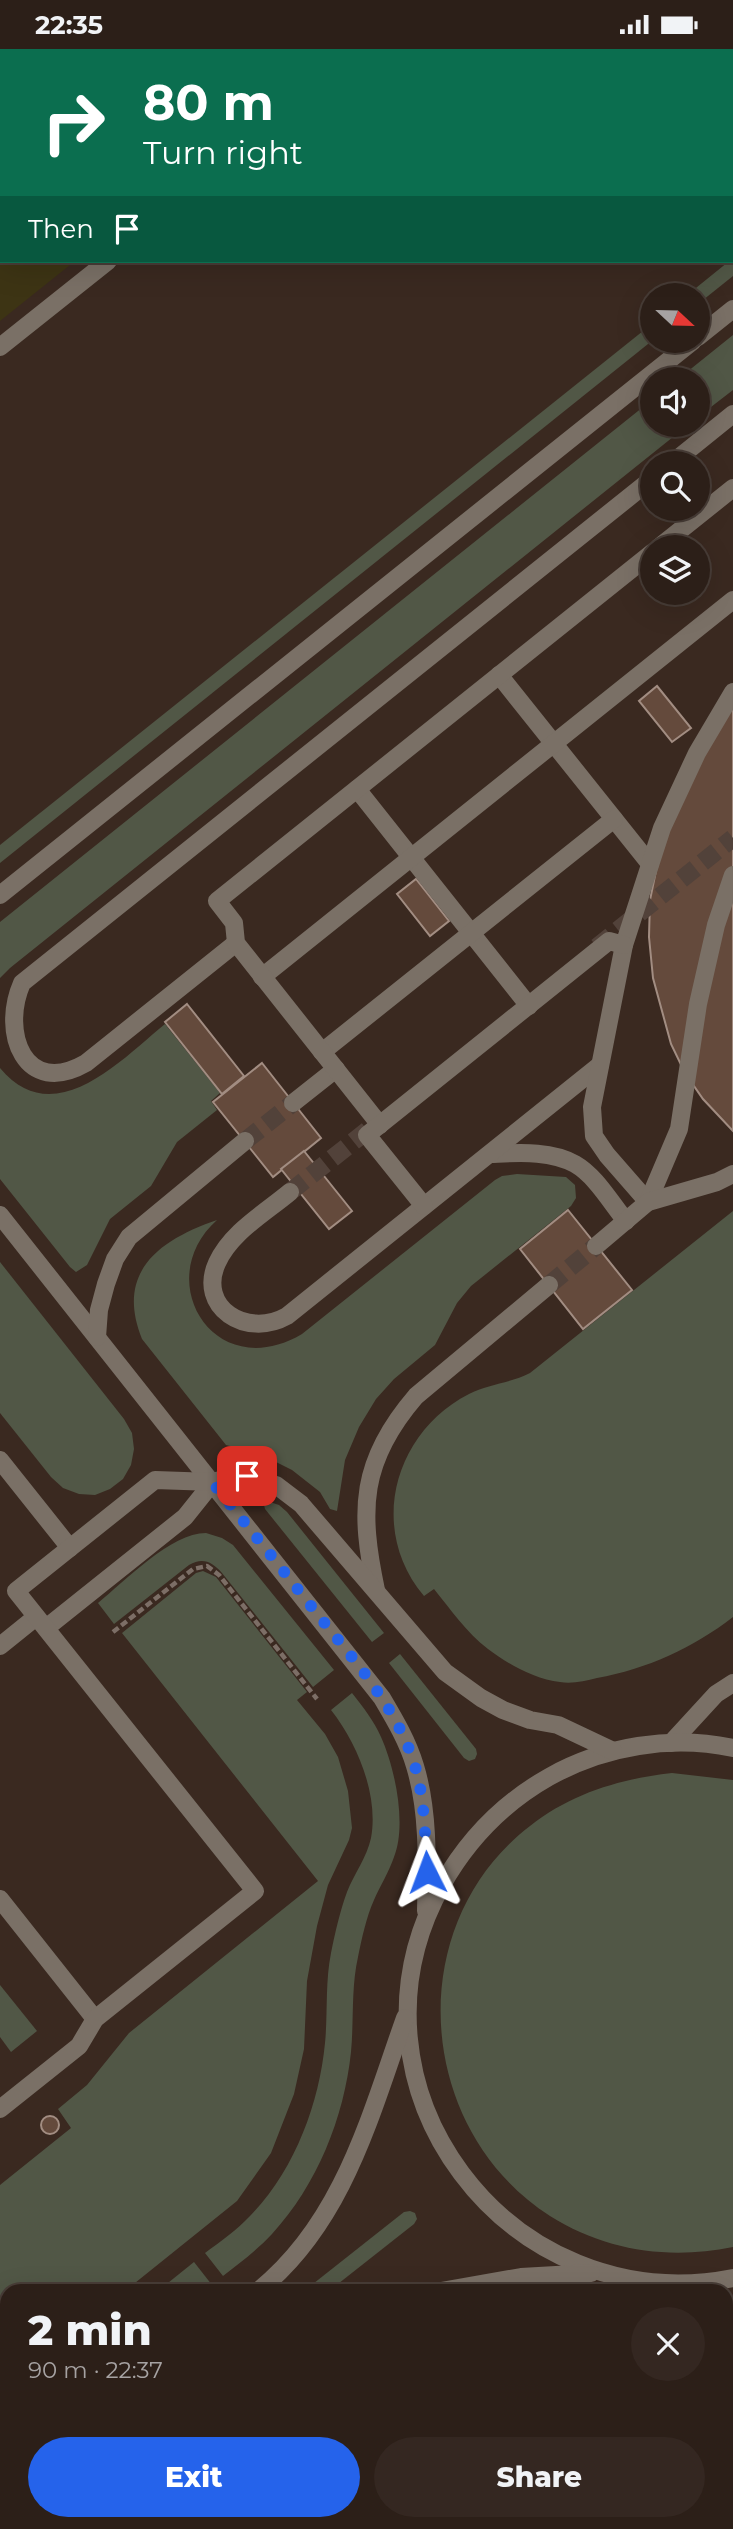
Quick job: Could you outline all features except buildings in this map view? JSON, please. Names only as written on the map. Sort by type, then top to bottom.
[{"type":"street","points":[[0,347],[105,263]]},
{"type":"street","points":[[710,327],[733,309]]},
{"type":"street","points":[[0,895],[678,353]]},
{"type":"street","points":[[687,451],[733,414]]},
{"type":"street","points":[[236,943],[86,1063],[73,1070],[59,1074],[31,1069],[19,1061],[10,1049],[4,1035],[5,1007],[22,983],[640,488]]},
{"type":"street","points":[[674,535],[733,488]]},
{"type":"street","points":[[380,1125],[236,943],[234,923],[216,901],[640,562]]},
{"type":"street","points":[[262,977],[733,600]]},
{"type":"street","points":[[499,675],[650,864]]},
{"type":"street","points":[[648,1202],[594,1136],[592,1107],[624,945],[662,828],[696,754],[733,692]]},
{"type":"street","points":[[357,789],[529,1006]]},
{"type":"street","points":[[322,1052],[614,819]]},
{"type":"street","points":[[648,1202],[679,1129],[698,1004],[716,925],[733,875]]},
{"type":"street","points":[[424,1206],[367,1135],[609,941],[624,945]]},
{"type":"street","points":[[290,1192],[228,1242],[216,1266],[214,1291],[227,1313],[238,1321],[263,1325],[287,1316],[600,1065]]},
{"type":"street","points":[[293,1103],[336,1069]]},
{"type":"street","points":[[97,1337],[99,1310],[106,1284],[115,1259],[129,1237],[245,1141]]},
{"type":"street","points":[[490,1154],[552,1156],[575,1164],[586,1173],[626,1221]]},
{"type":"street","points":[[596,1245],[648,1202],[717,1182],[733,1174]]},
{"type":"street","points":[[0,1215],[382,1698],[401,1730],[415,1767],[424,1819],[427,1872],[425,1921]]},
{"type":"street","points":[[377,1594],[366,1533],[365,1507],[369,1480],[385,1438],[416,1396],[548,1285]]},
{"type":"street","points":[[0,1460],[70,1548]]},
{"type":"street","points":[[0,2109],[79,2046],[95,2019],[255,1891],[16,1591],[155,1480],[212,1482],[233,1476],[247,1476],[276,1485],[301,1504],[445,1672],[481,1699],[503,1710],[530,1720],[558,1725],[613,1751]]},
{"type":"street","points":[[0,1646],[41,1623],[185,1517],[212,1482]]},
{"type":"street","points":[[671,1743],[716,1694],[733,1683]]},
{"type":"street","points":[[727,2281],[657,2284],[600,2273],[546,2250],[522,2234],[478,2196],[460,2173],[440,2139],[421,2095],[410,2037],[409,2008],[417,1949],[425,1921],[451,1869],[487,1823],[533,1786],[585,1760],[613,1751],[671,1743],[700,1743],[733,1748]]},
{"type":"street","points":[[0,1899],[95,2019]]},
{"type":"street","points":[[267,2284],[307,2242],[348,2175],[409,2008]]},
{"type":"street","points":[[481,2284],[521,2277],[600,2273]]},
{"type":"path","points":[[113,1632],[193,1569],[207,1566],[219,1575],[317,1699]]},
{"type":"green space","points":[[727,263],[733,263],[733,276],[710,294],[710,283],[702,283]]},
{"type":"green space","points":[[640,333],[640,350],[0,863],[0,845]]},
{"type":"green space","points":[[733,335],[733,390],[710,408],[710,367],[693,367]]},
{"type":"green space","points":[[640,409],[640,437],[673,437],[656,451],[640,451],[640,463],[0,978],[0,922]]},
{"type":"green space","points":[[165,1024],[220,1093],[211,1101],[217,1110],[177,1142],[151,1186],[110,1219],[87,1265],[76,1272],[0,1179],[0,1068],[21,1086],[42,1094],[64,1092],[86,1084],[108,1071]]},
{"type":"green space","points":[[517,1174],[566,1177],[575,1185],[576,1198],[571,1206],[471,1286],[457,1303],[435,1345],[394,1379],[376,1399],[359,1427],[345,1460],[337,1511],[330,1509],[320,1492],[292,1470],[260,1454],[226,1445],[142,1339],[135,1315],[134,1295],[139,1277],[148,1262],[161,1249],[196,1228],[217,1220],[198,1244],[190,1270],[191,1296],[201,1319],[219,1337],[242,1347],[270,1346],[302,1334],[495,1180]]},
{"type":"green space","points":[[733,1211],[733,1617],[686,1648],[616,1674],[569,1683],[550,1680],[522,1670],[480,1642],[434,1589],[424,1596],[407,1570],[397,1542],[394,1513],[397,1485],[407,1458],[422,1433],[443,1411],[469,1394],[530,1373]]},
{"type":"green space","points":[[0,1262],[124,1419],[132,1433],[134,1449],[131,1465],[123,1479],[110,1489],[95,1495],[79,1494],[63,1488],[51,1477],[0,1413]]},
{"type":"green space","points":[[267,1501],[279,1505],[287,1512],[384,1633],[372,1642],[265,1509]]},
{"type":"green space","points":[[206,1533],[233,1545],[334,1670],[313,1687],[222,1573],[207,1562],[199,1561],[189,1565],[114,1624],[98,1603],[164,1549],[192,1535]]},
{"type":"green space","points":[[203,1571],[216,1577],[307,1692],[297,1700],[325,1734],[338,1757],[348,1791],[352,1828],[328,1885],[317,1926],[307,1981],[304,2049],[294,2094],[271,2153],[237,2201],[134,2284],[0,2284],[0,2185],[71,2128],[58,2109],[87,2085],[129,2033],[318,1881],[122,1633],[196,1573]]},
{"type":"green space","points":[[400,1654],[476,1749],[475,1759],[469,1761],[464,1758],[389,1663]]},
{"type":"green space","points":[[352,1693],[375,1725],[386,1750],[398,1797],[399,1829],[394,1857],[371,1907],[356,1969],[351,2052],[342,2101],[326,2149],[288,2215],[254,2251],[223,2276],[205,2253],[245,2221],[266,2198],[302,2136],[317,2090],[325,2043],[328,1975],[333,1945],[347,1892],[369,1845],[373,1822],[364,1770],[341,1723],[331,1710]]},
{"type":"green space","points":[[672,1773],[733,1780],[733,2247],[685,2253],[616,2245],[571,2228],[550,2216],[505,2178],[472,2132],[450,2080],[441,2025],[444,1970],[460,1916],[488,1868],[530,1826],[580,1796],[634,1779]]},
{"type":"green space","points":[[0,1985],[37,2031],[11,2052],[0,2037]]},
{"type":"green space","points":[[404,2212],[415,2213],[417,2219],[414,2224],[338,2284],[313,2284]]},
{"type":"green space","points":[[194,2262],[211,2284],[167,2284]]},
{"type":"sand","points":[[0,263],[72,263],[0,321]]},
{"type":"tunnel","points":[[597,947],[733,838]]},
{"type":"tunnel","points":[[245,1141],[293,1103]]},
{"type":"tunnel","points":[[290,1192],[378,1122]]},
{"type":"tunnel","points":[[549,1285],[596,1246]]},
{"type":"route","points":[[247,1476],[233,1476],[212,1482],[359,1666],[401,1730],[415,1767],[424,1819],[427,1872]]}]
